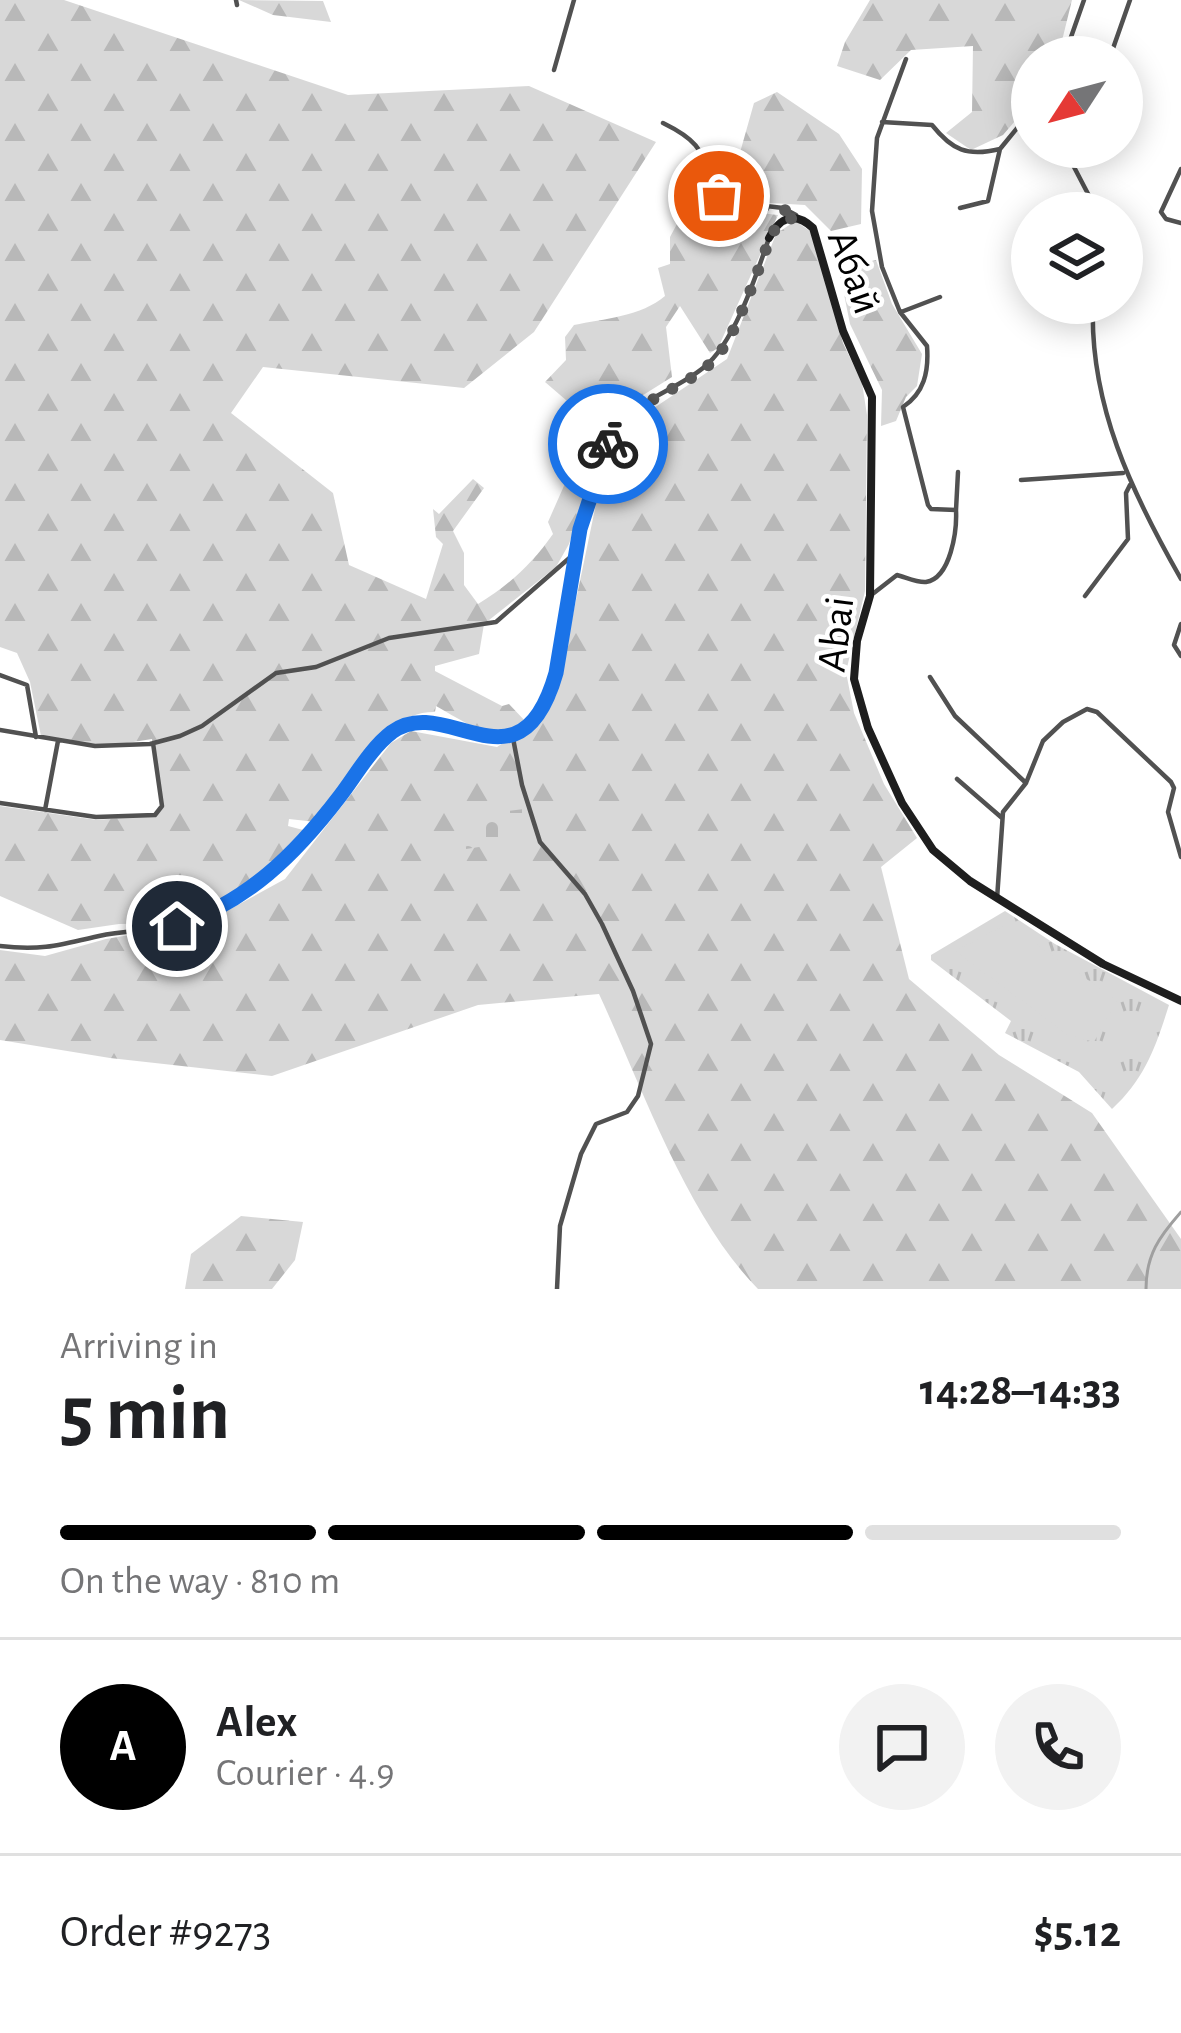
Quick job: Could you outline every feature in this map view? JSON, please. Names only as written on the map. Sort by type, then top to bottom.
[{"type":"street","points":[[554,70],[574,0]]},
{"type":"street","points":[[1071,36],[1084,0]]},
{"type":"street","points":[[1117,36],[1130,0]]},
{"type":"street","points":[[906,59],[882,122],[872,212],[882,267],[900,312],[923,339],[928,353],[920,394],[903,407],[918,471],[932,508],[956,510]]},
{"type":"street","points":[[882,122],[932,125],[953,149],[969,153],[1000,149]]},
{"type":"street","points":[[663,123],[690,136],[723,201],[783,208],[798,217]]},
{"type":"street","points":[[960,208],[982,204],[992,196],[1000,149],[1011,136]]},
{"type":"street","points":[[1181,169],[1161,212],[1181,224]]},
{"type":"street","name":"Абай","points":[[770,238],[779,224],[798,217],[818,236],[843,331],[870,385],[870,596]]},
{"type":"street","points":[[0,946],[59,948],[100,935],[156,930],[195,920],[253,887],[290,858],[392,732],[424,721],[483,738],[512,734],[534,718],[550,693],[574,554],[612,435],[637,408],[692,377],[718,355],[770,238]]},
{"type":"street","points":[[900,312],[940,297]]},
{"type":"street","points":[[1093,324],[1097,381],[1125,473],[1181,579]]},
{"type":"street","points":[[870,596],[896,575],[922,583],[940,573],[954,541],[958,472]]},
{"type":"street","points":[[1021,480],[1125,473]]},
{"type":"street","points":[[1084,596],[1128,539],[1126,493],[1130,485]]},
{"type":"street","points":[[0,730],[122,747],[154,743],[202,726],[276,673],[316,667],[389,638],[496,622],[574,554]]},
{"type":"street","name":"Abai","points":[[870,596],[854,662],[857,700],[902,803],[922,836],[950,866],[997,899],[1103,964],[1181,1001]]},
{"type":"street","points":[[1181,624],[1174,645],[1181,656]]},
{"type":"street","points":[[0,675],[27,685],[37,737]]},
{"type":"street","points":[[931,676],[955,716],[1026,782]]},
{"type":"street","points":[[997,899],[1002,818],[1026,782],[1043,741],[1063,722],[1092,708],[1171,782],[1168,812],[1181,856]]},
{"type":"street","points":[[512,734],[540,842],[585,895],[602,924],[651,1043],[638,1096],[627,1112],[596,1124],[581,1154],[560,1226],[557,1289]]},
{"type":"street","points":[[45,810],[58,741]]},
{"type":"street","points":[[0,803],[96,817],[155,815],[162,806],[154,743]]},
{"type":"street","points":[[957,779],[1002,818]]},
{"type":"green space","points":[[0,0],[64,0],[348,95],[529,86],[656,142],[534,332],[464,388],[263,367],[231,413],[333,493],[349,565],[426,599],[443,544],[436,537],[433,509],[439,514],[473,479],[484,488],[453,531],[464,553],[464,585],[478,604],[519,573],[553,534],[548,522],[567,479],[591,456],[595,425],[545,382],[566,360],[565,337],[574,325],[634,312],[665,296],[658,268],[670,264],[670,237],[691,198],[678,184],[697,152],[719,205],[778,215],[718,348],[710,353],[680,306],[666,327],[672,377],[640,397],[606,433],[569,544],[556,567],[484,624],[479,654],[435,666],[435,671],[502,706],[509,704],[526,722],[489,731],[436,706],[435,712],[397,723],[366,752],[316,822],[289,819],[288,826],[307,831],[264,876],[172,923],[78,930],[0,896],[0,806],[97,820],[155,815],[162,806],[152,739],[108,746],[41,736],[30,682],[17,653],[0,647]]},
{"type":"green space","points":[[239,0],[323,1],[331,22],[273,15]]},
{"type":"green space","points":[[870,0],[1072,0],[1063,36],[1011,36],[1011,126],[1003,135],[971,150],[946,133],[972,112],[973,46],[911,50],[880,80],[837,66]]},
{"type":"green space","points":[[777,92],[839,134],[862,169],[861,224],[831,231],[805,205],[753,202],[728,195],[754,103]]},
{"type":"green space","points":[[795,221],[810,231],[815,243],[843,343],[862,383],[867,415],[865,591],[846,672],[854,713],[884,784],[917,838],[881,867],[909,979],[999,1055],[1092,1113],[1181,1239],[1181,1289],[758,1289],[709,1226],[688,1189],[599,994],[478,1005],[272,1076],[0,1040],[0,950],[45,956],[106,939],[207,922],[285,879],[391,743],[411,731],[497,747],[545,716],[556,696],[596,504],[622,437],[642,416],[727,359],[776,234]]},
{"type":"green space","points":[[876,260],[892,304],[922,354],[917,386],[906,397],[896,421],[881,426],[882,390],[850,324],[839,269]]},
{"type":"green space","points":[[524,809],[531,839],[466,849],[465,816]]},
{"type":"green space","points":[[1005,911],[1055,944],[1169,1005],[1141,1074],[1112,1109],[1079,1072],[1005,1033],[1011,1021],[931,960],[931,955]]},
{"type":"green space","points":[[1007,924],[1117,1000],[1094,1042],[1068,1035],[955,951]]},
{"type":"green space","points":[[241,1216],[303,1222],[295,1260],[272,1289],[185,1289],[191,1254]]},
{"type":"waterway","points":[[1146,1289],[1155,1247],[1181,1212]]},
{"type":"way so far","points":[[608,444],[637,408],[692,377],[718,355],[772,233],[784,220],[798,217],[783,208],[733,205],[719,196]]},
{"type":"route","points":[[177,926],[253,887],[290,858],[372,753],[402,726],[436,722],[468,735],[497,738],[512,734],[534,718],[556,673],[574,554],[608,444]]}]
